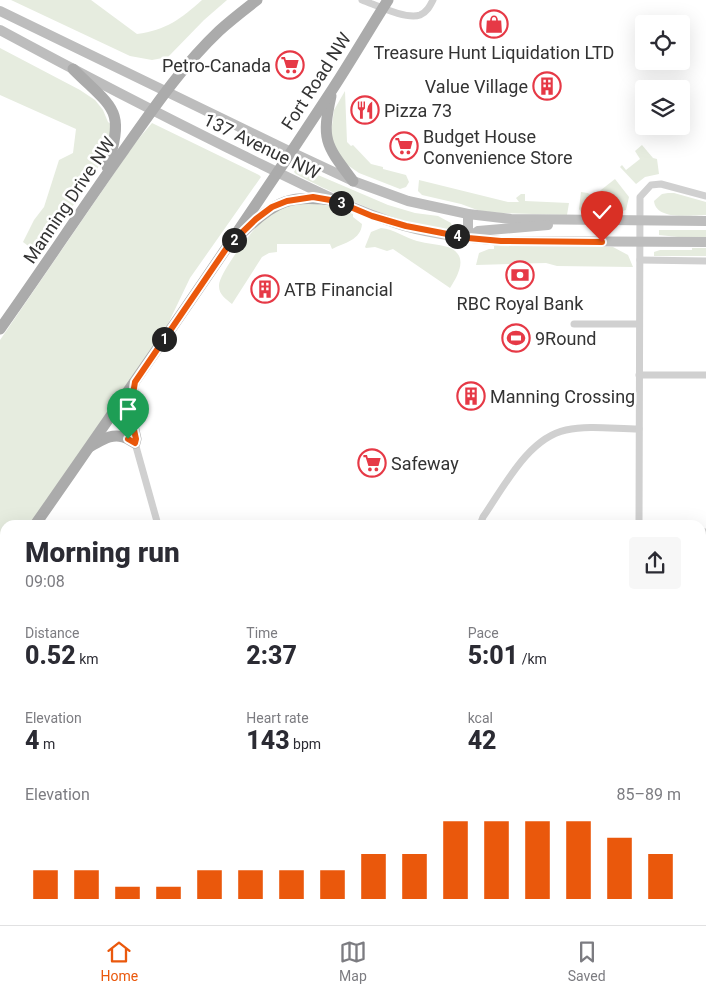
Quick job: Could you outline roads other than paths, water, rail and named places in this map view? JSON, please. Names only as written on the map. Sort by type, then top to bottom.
[{"type":"main road","points":[[168,91],[208,42],[257,0]]},
{"type":"main road","name":"Fort Road NW","points":[[277,172],[333,88],[385,4]]},
{"type":"main road","name":"137 Avenue NW","points":[[4,13],[353,181],[408,201],[468,214],[511,219],[706,221]]},
{"type":"main road","name":"137 Avenue NW","points":[[0,30],[152,111],[336,201],[372,216],[406,226],[468,238],[501,241],[706,242]]},
{"type":"main road","points":[[73,69],[105,99],[111,107],[116,120],[115,142],[103,179]]},
{"type":"main road","points":[[333,88],[326,119],[328,144],[337,160],[353,181]]},
{"type":"main road","name":"Manning Drive NW","points":[[0,328],[45,266],[103,179],[168,91]]},
{"type":"main road","points":[[38,520],[135,382],[277,172]]},
{"type":"main road","points":[[228,246],[256,219],[272,207],[301,198],[313,197],[336,201]]},
{"type":"main road","points":[[468,214],[468,238]]},
{"type":"main road","points":[[468,238],[478,231],[592,221]]},
{"type":"main road","points":[[89,447],[115,435],[135,443],[136,439],[130,412],[135,382]]},
{"type":"street","points":[[362,0],[385,4],[399,13],[420,15],[428,10],[433,0]]},
{"type":"street","points":[[640,520],[640,196],[651,185],[660,184],[706,196]]},
{"type":"street","points":[[640,260],[706,261]]},
{"type":"street","points":[[574,324],[639,324]]},
{"type":"street","points":[[639,375],[706,375]]},
{"type":"street","points":[[482,520],[523,459],[543,439],[558,432],[573,429],[639,429]]},
{"type":"street","points":[[135,443],[157,520]]},
{"type":"place","name":"Treasure Hunt Liquidation LTD","points":[[494,24]]},
{"type":"place","name":"Petro-Canada","points":[[290,65]]},
{"type":"place","name":"Value Village","points":[[547,86]]},
{"type":"place","name":"Pizza 73","points":[[365,110]]},
{"type":"place","name":"Budget House Convenience Store","points":[[404,146]]},
{"type":"place","name":"RBC Royal Bank","points":[[520,275]]},
{"type":"place","name":"ATB Financial","points":[[265,289]]},
{"type":"place","name":"9Round","points":[[516,338]]},
{"type":"place","name":"Manning Crossing","points":[[471,396]]},
{"type":"place","name":"Safeway","points":[[372,463]]}]
